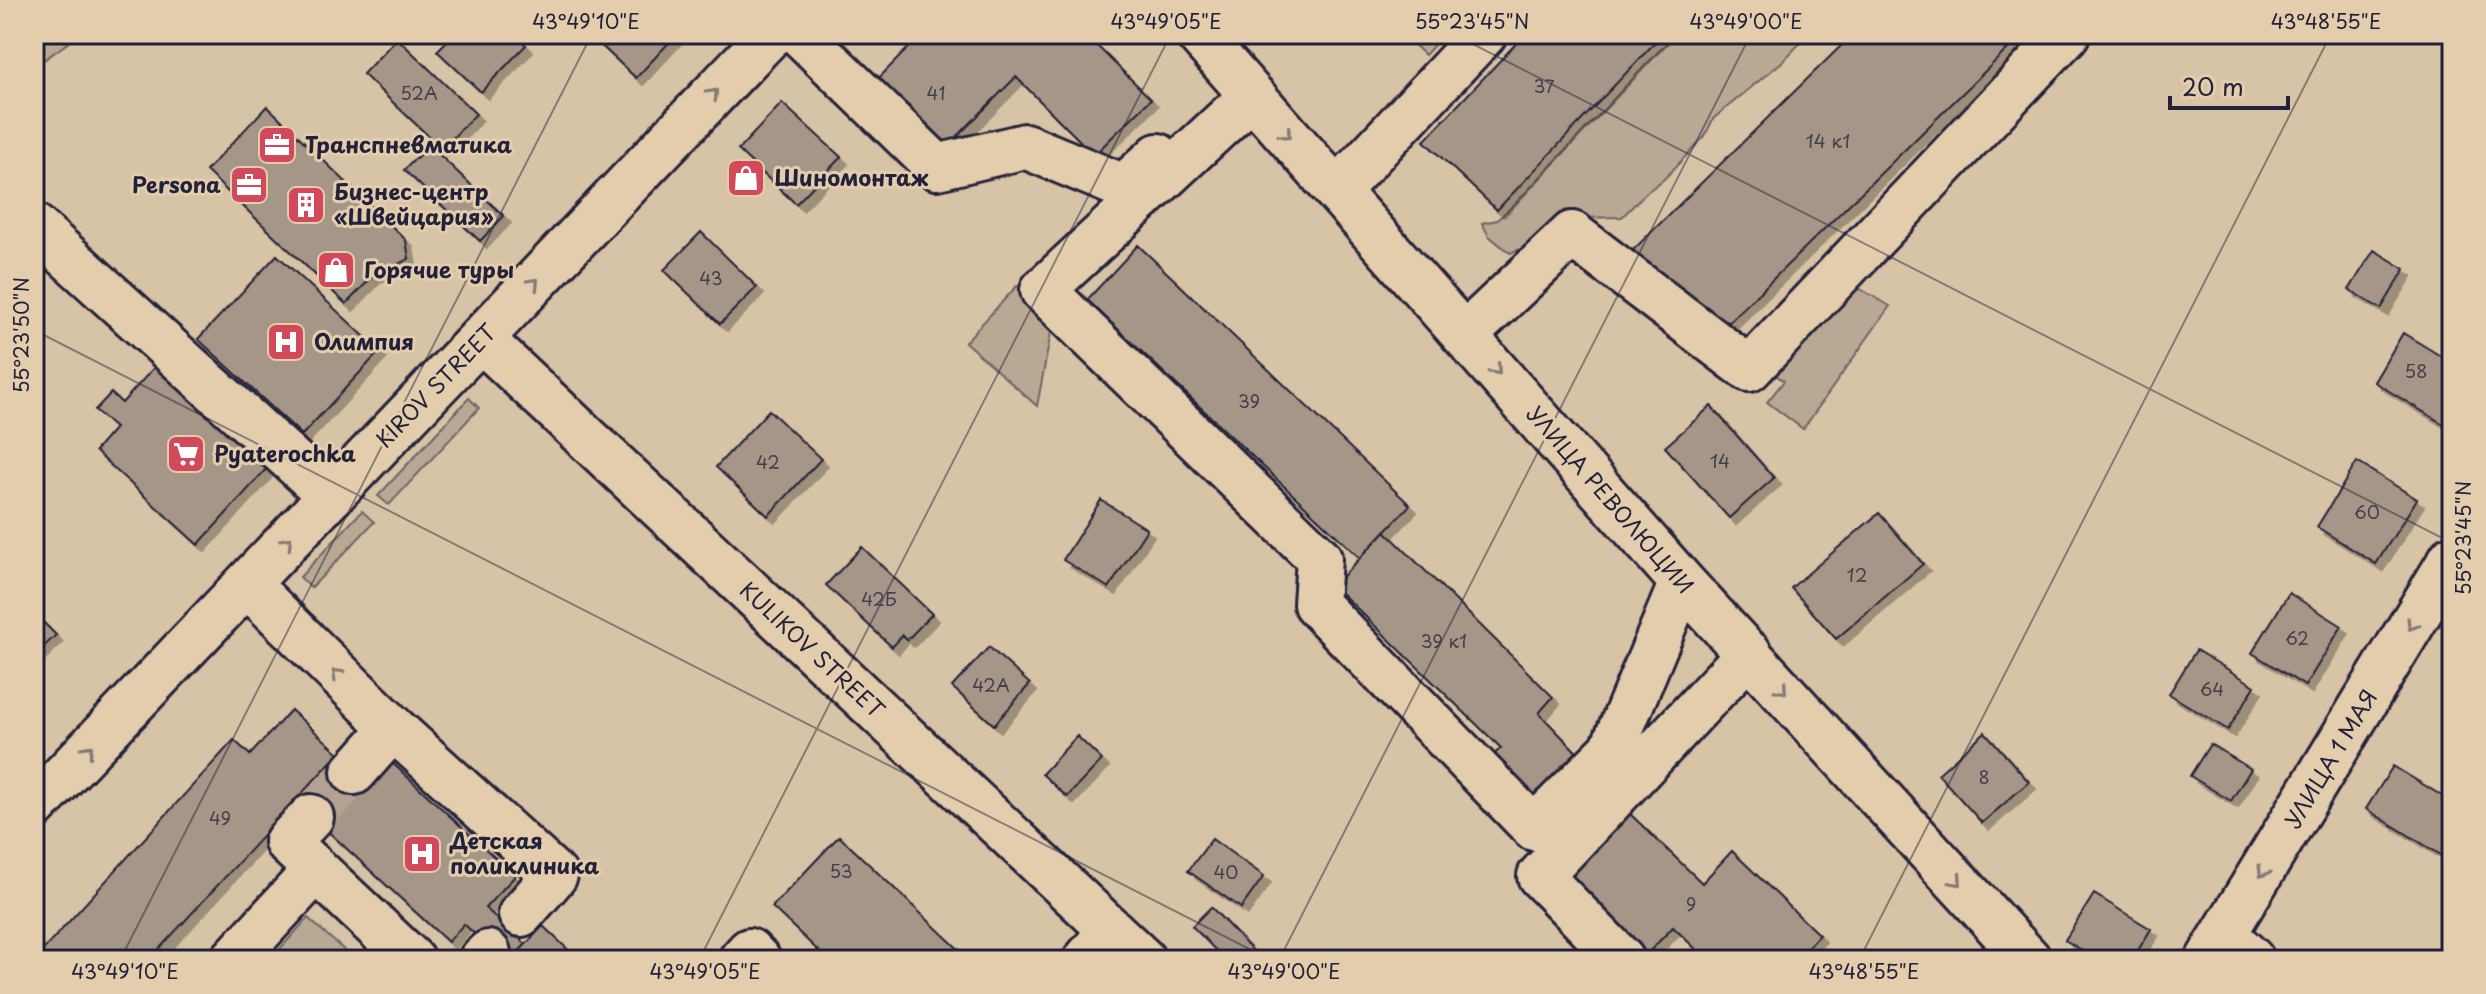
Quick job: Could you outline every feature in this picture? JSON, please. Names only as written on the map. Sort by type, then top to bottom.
[{"type":"street","name":"KIROV STREET","points":[[34,807],[771,34]]},
{"type":"street","points":[[800,34],[937,167],[1025,146],[1124,187],[1246,88]]},
{"type":"street","name":"УЛИЦА РЕВОЛЮЦИИ","points":[[1198,34],[1682,582],[2029,960]]},
{"type":"street","points":[[1337,191],[1484,34]]},
{"type":"street","points":[[1465,335],[1572,234],[1749,369],[2067,34]]},
{"type":"street","points":[[1246,88],[1043,290],[1319,558],[1316,604],[1534,828],[1612,750],[1682,582]]},
{"type":"street","points":[[34,226],[331,496]]},
{"type":"street","name":"KULIKOV STREET","points":[[481,339],[1098,945],[1143,960]]},
{"type":"street","name":"УЛИЦА 1 МАЯ","points":[[2228,952],[2452,558]]},
{"type":"street","points":[[247,584],[393,728],[555,875],[521,914]]},
{"type":"street","points":[[1622,960],[1540,876],[1749,653]]},
{"type":"street","points":[[354,772],[393,728]]},
{"type":"street","points":[[311,817],[287,842],[412,960]]},
{"type":"street","points":[[233,960],[315,871]]},
{"type":"street","points":[[741,960],[749,951],[758,960]]},
{"type":"shaded area","points":[[34,34],[80,34],[34,67]]},
{"type":"shaded area","points":[[1403,34],[1444,34],[1425,55]]},
{"type":"shaded area","points":[[1675,34],[1809,34],[1783,61],[1713,119],[1705,136],[1622,217],[1578,218],[1561,234],[1510,253],[1489,236],[1482,223],[1497,220],[1516,203]]},
{"type":"shaded area","points":[[1843,279],[1890,306],[1803,429],[1767,402],[1784,381],[1763,366]]},
{"type":"shaded area","points":[[1017,286],[1054,317],[1037,406],[965,342]]},
{"type":"shaded area","points":[[469,398],[479,408],[389,505],[378,496]]},
{"type":"shaded area","points":[[362,511],[374,522],[311,588],[300,577]]},
{"type":"shaded area","points":[[308,918],[355,960],[270,960]]},
{"type":"building","points":[[454,34],[515,34],[526,45],[481,92],[437,51]]},
{"type":"building","points":[[589,34],[677,34],[636,78]]},
{"type":"building","points":[[922,34],[1085,34],[1151,99],[1094,155],[1016,77],[937,157],[868,89]]},
{"type":"building","points":[[1525,34],[1663,34],[1497,210],[1424,141]]},
{"type":"building","points":[[1853,34],[2023,34],[1716,335],[1633,250]]},
{"type":"building","points":[[397,38],[476,114],[442,149],[363,74]]},
{"type":"building","points":[[782,103],[841,157],[796,204],[738,150]]},
{"type":"building","name":"Бизнес-центр «Швейцария»","points":[[267,106],[406,240],[409,259],[374,275],[346,304],[206,171]]},
{"type":"building","points":[[429,145],[504,216],[480,241],[404,170]]},
{"type":"building","points":[[701,232],[757,287],[720,324],[664,270]]},
{"type":"building","points":[[1138,245],[1410,505],[1360,558],[1087,300]]},
{"type":"building","points":[[2374,250],[2405,269],[2381,309],[2349,290]]},
{"type":"building","points":[[277,255],[380,351],[302,435],[198,339]]},
{"type":"building","points":[[2403,333],[2452,363],[2452,413],[2445,425],[2374,382]]},
{"type":"building","name":"Pyaterochka","points":[[157,364],[276,458],[198,545],[95,451],[115,428],[95,410],[111,393],[122,403]]},
{"type":"building","points":[[1711,406],[1774,478],[1729,518],[1665,447]]},
{"type":"building","points":[[769,410],[821,459],[768,516],[716,467]]},
{"type":"building","points":[[2357,462],[2417,499],[2376,564],[2317,527]]},
{"type":"building","points":[[1101,500],[1147,529],[1109,588],[1063,560]]},
{"type":"building","points":[[1879,513],[1923,564],[1836,639],[1791,588]]},
{"type":"building","points":[[1385,531],[1553,697],[1539,713],[1587,763],[1538,810],[1488,760],[1501,748],[1334,586]]},
{"type":"building","points":[[862,547],[932,614],[907,640],[902,635],[892,647],[826,585]]},
{"type":"building","points":[[2289,593],[2342,626],[2305,686],[2252,653]]},
{"type":"building","points":[[34,613],[56,635],[34,656]]},
{"type":"building","points":[[989,647],[1030,684],[994,725],[952,687]]},
{"type":"building","points":[[2196,650],[2255,686],[2228,730],[2169,694]]},
{"type":"building","points":[[291,710],[339,753],[149,960],[34,960],[234,740],[250,755]]},
{"type":"building","points":[[1985,732],[2029,782],[1982,823],[1938,774]]},
{"type":"building","points":[[1077,736],[1102,760],[1067,797],[1042,774]]},
{"type":"building","points":[[2210,744],[2251,769],[2231,801],[2190,776]]},
{"type":"building","name":"Детская поликлиника","points":[[339,753],[369,781],[389,760],[515,876],[485,908],[526,944],[511,960],[502,960],[464,924],[448,942],[295,801]]},
{"type":"building","points":[[2393,766],[2452,802],[2452,854],[2449,860],[2366,809]]},
{"type":"building","points":[[1627,811],[1702,883],[1732,851],[1819,935],[1795,960],[1707,960],[1673,927],[1647,954],[1565,876]]},
{"type":"building","points":[[839,836],[970,960],[828,960],[772,907]]},
{"type":"building","points":[[1212,839],[1264,876],[1241,908],[1188,871]]},
{"type":"building","points":[[2094,894],[2151,929],[2132,960],[2097,960],[2065,940]]},
{"type":"building","points":[[1211,907],[1253,951],[1244,960],[1225,960],[1192,926]]},
{"type":"building","points":[[543,926],[579,960],[511,960]]},
{"type":"tunnel","points":[[311,817],[354,772]]},
{"type":"place","name":"Транспневматика","points":[[277,145]]},
{"type":"place","name":"Шиномонтаж","points":[[746,178]]},
{"type":"place","name":"Persona","points":[[249,185]]},
{"type":"place","name":"Бизнес-центр «Швейцария»","points":[[306,205]]},
{"type":"place","name":"Горячие туры","points":[[336,270]]},
{"type":"place","name":"Олимпия","points":[[286,342]]},
{"type":"place","name":"Pyaterochka","points":[[186,454]]},
{"type":"place","name":"Детская поликлиника","points":[[422,854]]}]
